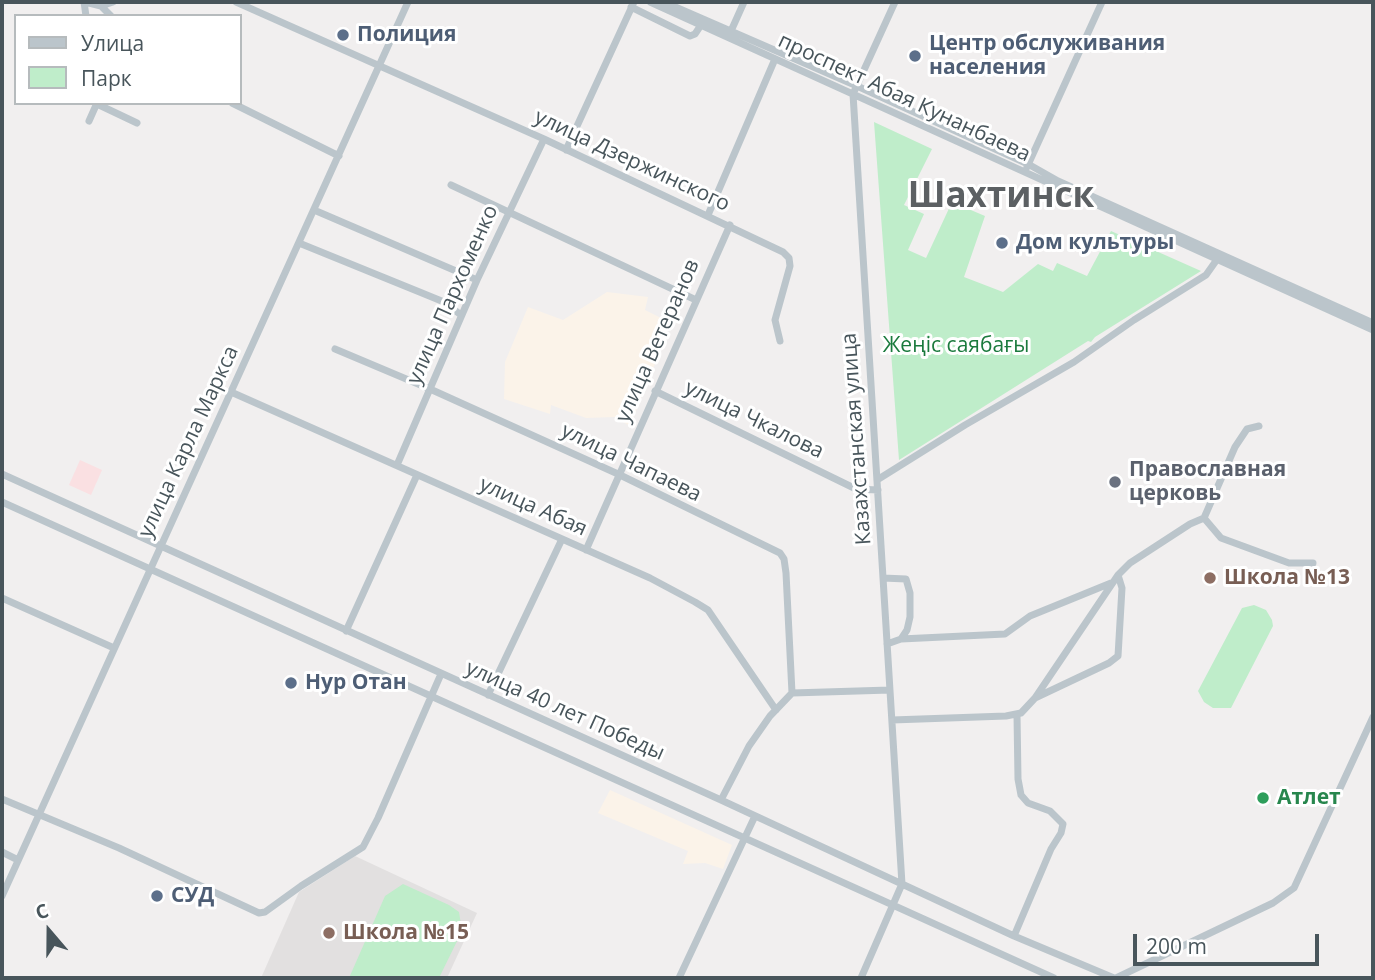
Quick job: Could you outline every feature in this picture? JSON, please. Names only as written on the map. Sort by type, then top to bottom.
[{"type":"street","points":[[85,2],[101,6],[109,14]]},
{"type":"street","points":[[101,6],[113,2]]},
{"type":"street","name":"улица Дзержинского","points":[[236,2],[544,139],[783,252],[789,258],[790,266],[775,320],[780,341]]},
{"type":"street","name":"улица Карла Маркса","points":[[2,896],[408,2]]},
{"type":"street","name":"проспект Абая Кунанбаева","points":[[650,2],[853,94],[1027,168]]},
{"type":"street","name":"проспект Абая Кунанбаева","points":[[664,2],[857,86],[1027,168],[1049,185],[1373,323]]},
{"type":"street","points":[[731,31],[744,2]]},
{"type":"street","points":[[853,94],[895,2]]},
{"type":"street","points":[[1027,168],[1102,2]]},
{"type":"street","points":[[566,150],[632,5],[690,36],[695,34],[701,25]]},
{"type":"street","points":[[708,215],[775,59]]},
{"type":"street","name":"Казахстанская улица","points":[[853,94],[902,884]]},
{"type":"street","points":[[89,121],[97,105]]},
{"type":"street","points":[[99,105],[137,123]]},
{"type":"street","points":[[236,105],[339,156]]},
{"type":"street","name":"улица Пархоменко","points":[[397,465],[461,315],[544,139]]},
{"type":"street","points":[[451,185],[696,300]]},
{"type":"street","points":[[314,210],[477,280]]},
{"type":"street","name":"улица Ветеранов","points":[[586,550],[730,225]]},
{"type":"street","points":[[299,243],[443,302],[461,315]]},
{"type":"street","points":[[877,480],[1074,362],[1206,275],[1219,256]]},
{"type":"street","name":"проспект Абая Кунанбаева","points":[[1219,256],[1373,330]]},
{"type":"street","name":"улица Чапаева","points":[[335,349],[618,474],[780,553],[784,559],[786,573],[792,693]]},
{"type":"street","name":"улица Чкалова","points":[[655,391],[856,489],[878,490]]},
{"type":"street","name":"улица Абая","points":[[231,393],[650,578],[708,610],[776,709]]},
{"type":"street","points":[[892,720],[1017,715],[1035,698],[1118,575],[1130,563],[1190,524],[1204,518],[1235,447],[1247,429],[1259,426]]},
{"type":"street","name":"улица 40 лет Победы","points":[[2,474],[1014,936],[1115,978]]},
{"type":"street","points":[[346,631],[417,475]]},
{"type":"street","name":"улица 40 лет Победы","points":[[2,502],[1054,978]]},
{"type":"street","points":[[1204,518],[1222,538],[1289,563],[1312,562]]},
{"type":"street","points":[[488,695],[562,539]]},
{"type":"street","points":[[1035,698],[1109,663],[1118,656],[1122,587],[1118,575]]},
{"type":"street","points":[[883,578],[901,578],[909,583],[910,617],[907,630],[901,639]]},
{"type":"street","points":[[887,644],[901,639],[1005,634],[1030,616],[1111,583]]},
{"type":"street","points":[[2,598],[114,649]]},
{"type":"street","points":[[2,799],[37,816],[119,848],[259,914],[363,847],[441,674]]},
{"type":"street","points":[[721,800],[750,746],[776,709],[792,693],[890,690]]},
{"type":"street","points":[[1014,936],[1063,824],[1051,811],[1028,803],[1021,795],[1018,779],[1017,715]]},
{"type":"street","points":[[1115,978],[1273,903],[1294,888],[1373,717]]},
{"type":"street","points":[[679,978],[755,816]]},
{"type":"street","points":[[2,852],[18,860]]},
{"type":"street","points":[[861,978],[902,884]]},
{"type":"shaded area","points":[[607,292],[648,297],[645,310],[661,318],[657,332],[665,339],[630,426],[615,417],[586,418],[551,405],[550,414],[504,399],[505,362],[528,307],[563,320]]},
{"type":"shaded area","points":[[80,460],[102,470],[91,495],[69,485]]},
{"type":"shaded area","points":[[610,790],[732,845],[723,869],[705,863],[683,864],[688,851],[598,813]]},
{"type":"shaded area","points":[[355,856],[477,913],[447,978],[261,978],[299,892]]},
{"type":"green space","name":"Жеңіс саябағы","points":[[874,122],[932,149],[904,205],[924,214],[908,250],[926,258],[952,202],[985,216],[964,277],[1003,292],[1038,264],[1053,271],[1057,263],[1087,276],[1111,231],[1201,271],[899,460]]},
{"type":"green space","points":[[1254,605],[1266,610],[1273,626],[1231,708],[1213,708],[1204,702],[1198,691],[1242,608]]},
{"type":"green space","points":[[403,884],[459,912],[462,931],[439,978],[349,978],[385,896]]},
{"type":"place","name":"Полиция","points":[[343,35]]},
{"type":"place","name":"Центр обслуживания населения","points":[[915,56]]},
{"type":"place","name":"Дом культуры","points":[[1002,243]]},
{"type":"place","name":"Православная церковь","points":[[1115,482]]},
{"type":"place","name":"Школа №13","points":[[1210,578]]},
{"type":"place","name":"Нур Отан","points":[[291,683]]},
{"type":"place","name":"Атлет","points":[[1263,798]]},
{"type":"place","name":"СУД","points":[[157,896]]},
{"type":"place","name":"Школа №15","points":[[329,933]]},
{"type":"district","name":"Шахтинск","points":[[1001,197]]}]
